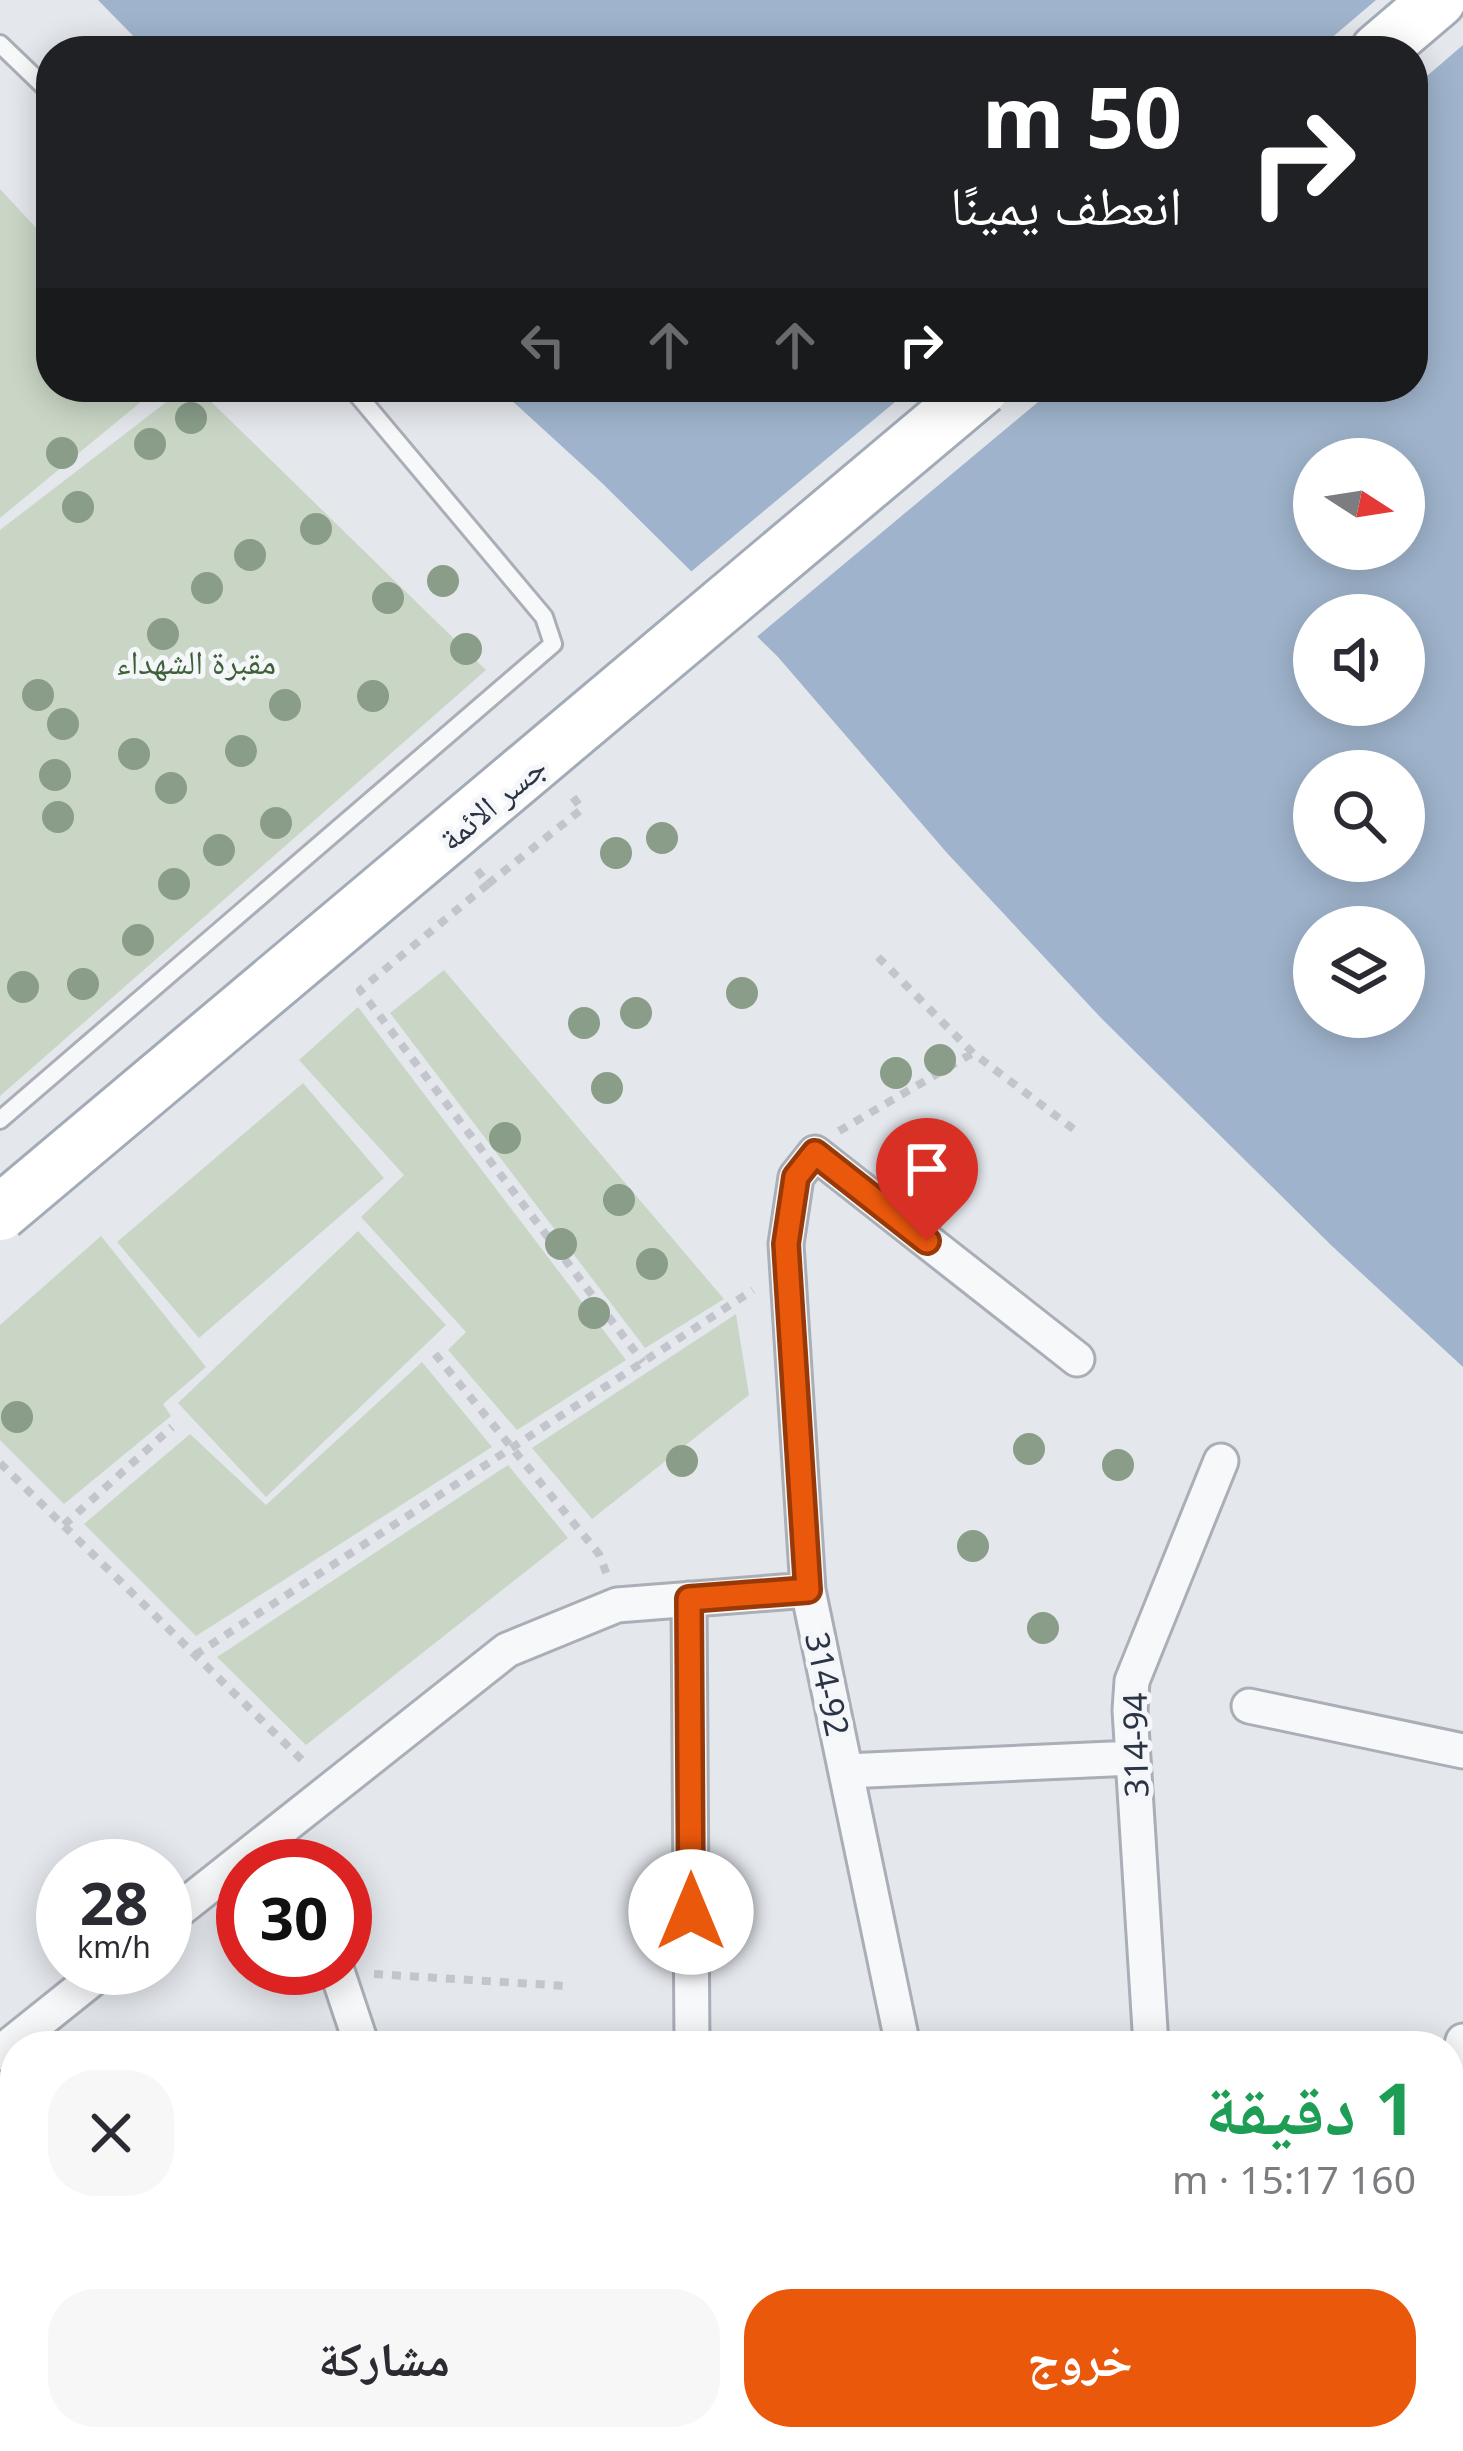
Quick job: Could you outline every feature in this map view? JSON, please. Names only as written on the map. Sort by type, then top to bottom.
[{"type":"main road","points":[[1396,36],[1438,0]]},
{"type":"main road","name":"جسر الائمة","points":[[0,1213],[964,402]]},
{"type":"street","name":"314-92","points":[[815,1153],[796,1177],[786,1244],[808,1590],[900,2031]]},
{"type":"street","points":[[815,1153],[1077,1359]]},
{"type":"street","name":"314-94","points":[[1150,2031],[1132,1681],[1221,1461]]},
{"type":"street","points":[[281,1839],[330,1787],[507,1650],[617,1605],[808,1590]]},
{"type":"street","points":[[689,1599],[692,2031]]},
{"type":"street","points":[[1249,1706],[1463,1751]]},
{"type":"street","points":[[845,1771],[1133,1758]]},
{"type":"street","points":[[27,2031],[72,1995]]},
{"type":"street","points":[[345,1995],[357,2031]]},
{"type":"lane","points":[[0,44],[36,79]]},
{"type":"lane","points":[[0,1120],[553,644],[544,617],[364,402]]},
{"type":"path","points":[[583,809],[360,990],[643,1362]]},
{"type":"path","points":[[477,870],[488,884]]},
{"type":"path","points":[[878,957],[973,1053],[1080,1134]]},
{"type":"path","points":[[815,1153],[831,1136],[973,1053]]},
{"type":"path","points":[[195,1655],[760,1286],[790,1284]]},
{"type":"path","points":[[435,1354],[599,1554],[617,1605]]},
{"type":"path","points":[[64,1526],[172,1427]]},
{"type":"path","points":[[0,1463],[330,1787]]},
{"type":"path","points":[[372,1972],[567,1986]]},
{"type":"green space","points":[[0,189],[36,228],[36,402],[141,402],[0,518]]},
{"type":"green space","name":"مقبرة الشهداء","points":[[166,402],[211,402],[486,670],[0,1096],[0,530]]},
{"type":"green space","points":[[444,970],[724,1299],[645,1348],[390,1013]]},
{"type":"green space","points":[[358,1007],[626,1360],[517,1430],[448,1350],[466,1332],[361,1217],[404,1175],[299,1060]]},
{"type":"green space","points":[[303,1083],[384,1178],[199,1338],[117,1242]]},
{"type":"green space","points":[[358,1231],[446,1325],[266,1497],[178,1403]]},
{"type":"green space","points":[[101,1236],[206,1367],[163,1404],[171,1416],[64,1504],[0,1440],[0,1325]]},
{"type":"green space","points":[[736,1314],[749,1395],[592,1519],[532,1448]]},
{"type":"green space","points":[[422,1362],[492,1447],[196,1636],[84,1524],[190,1434],[266,1505]]},
{"type":"green space","points":[[508,1465],[568,1538],[306,1745],[217,1657]]},
{"type":"water","points":[[98,0],[1463,0],[1463,1367],[1332,1246],[1102,1019],[947,853],[778,657],[513,402],[1428,402],[1428,36],[133,36]]},
{"type":"pier","points":[[1376,0],[1463,0],[1463,45],[1428,75],[1428,36],[1334,36]]},
{"type":"pier","points":[[895,402],[1038,402],[753,640],[687,575]]},
{"type":"route","points":[[691,1912],[689,1599],[808,1590],[786,1244],[796,1177],[815,1153],[927,1241]]}]
